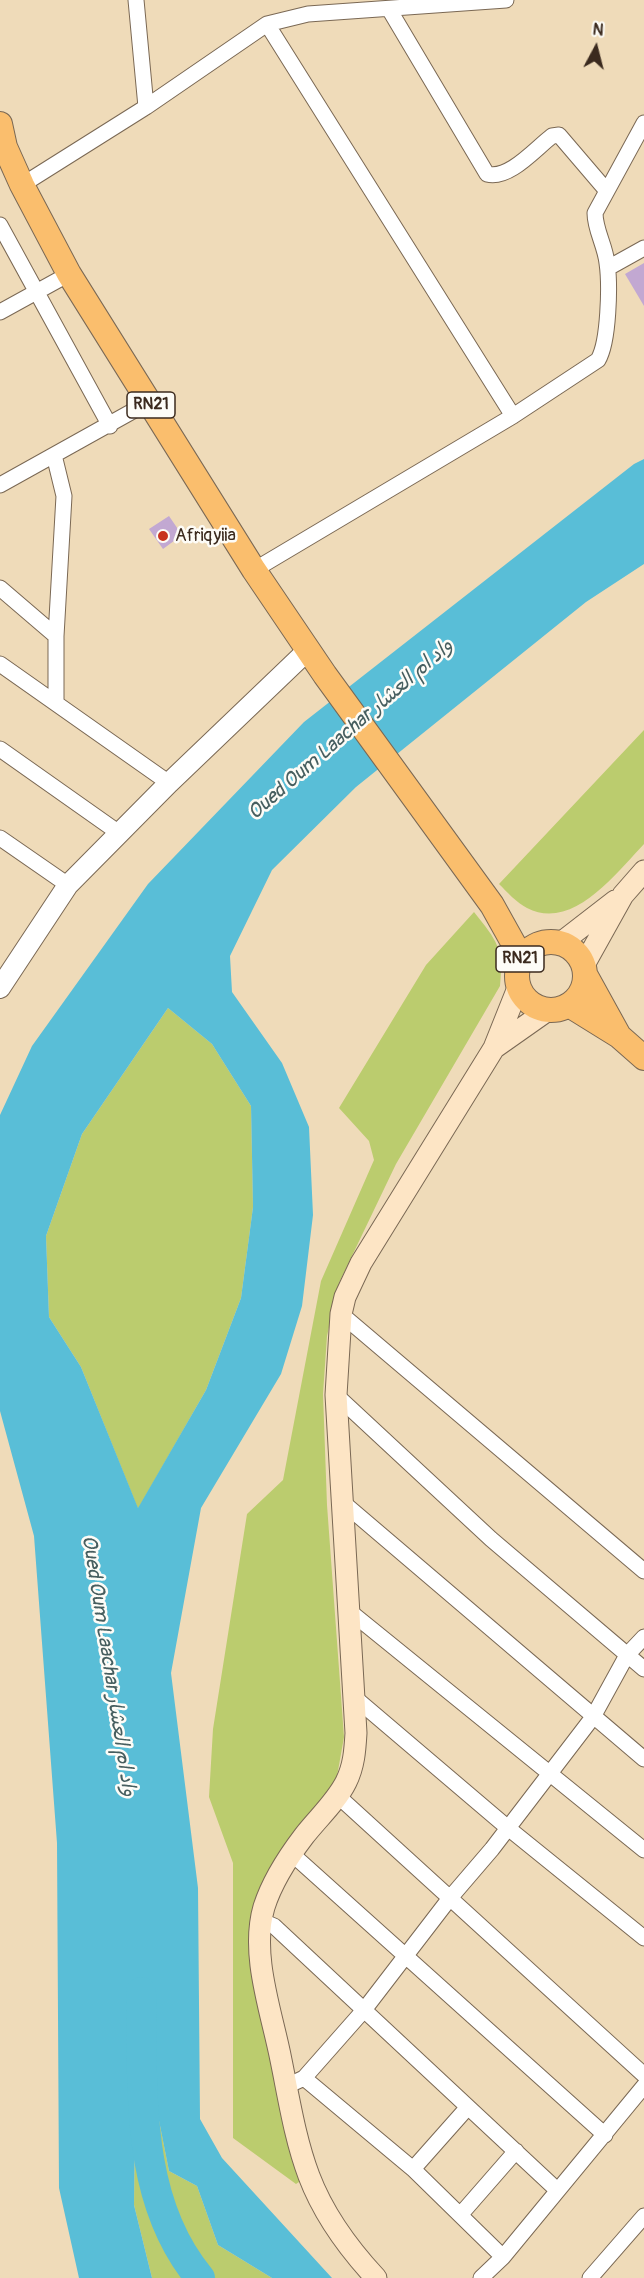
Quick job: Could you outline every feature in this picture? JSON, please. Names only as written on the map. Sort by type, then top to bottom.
[{"type":"main road","name":"RN21","points":[[2,140],[22,185],[69,274],[254,570],[325,675],[492,905],[521,957]]},
{"type":"main road","points":[[494,1048],[582,992],[585,970],[623,895],[644,871]]},
{"type":"main road","points":[[553,942],[623,895]]},
{"type":"main road","name":"RN21","points":[[492,905],[553,942],[576,951],[619,1036]]},
{"type":"main road","name":"RN21","points":[[553,942],[531,946],[521,957],[517,967],[518,988],[530,1004],[559,1008],[619,1036],[644,1058]]},
{"type":"main road","points":[[376,2278],[336,2227],[309,2176],[295,2082],[263,1974],[260,1941],[262,1921],[264,1907],[292,1854],[338,1797],[354,1761],[356,1733],[340,1500],[336,1395],[341,1314],[353,1281],[381,1229],[494,1048],[518,988]]},
{"type":"street","points":[[136,0],[146,107]]},
{"type":"street","points":[[22,185],[146,107],[267,24],[293,16],[506,0]]},
{"type":"street","points":[[389,9],[487,174],[494,176],[507,172],[552,136],[559,135],[606,190]]},
{"type":"street","points":[[267,24],[513,416]]},
{"type":"street","points":[[254,570],[513,416],[598,360],[603,352],[605,336],[608,268],[595,223],[595,213],[644,123]]},
{"type":"street","points":[[0,225],[110,426]]},
{"type":"street","points":[[608,268],[644,249]]},
{"type":"street","points":[[0,312],[69,274]]},
{"type":"street","points":[[0,485],[110,426],[149,402]]},
{"type":"street","points":[[54,454],[64,496],[56,636],[56,703]]},
{"type":"street","points":[[0,588],[56,636]]},
{"type":"street","points":[[0,988],[68,885],[169,783],[308,650]]},
{"type":"street","points":[[0,664],[169,783]]},
{"type":"street","points":[[0,749],[119,833]]},
{"type":"street","points":[[0,838],[68,885]]},
{"type":"street","points":[[341,1314],[644,1571]]},
{"type":"street","points":[[336,1395],[491,1539],[644,1669]]},
{"type":"street","points":[[340,1500],[644,1759]]},
{"type":"street","points":[[348,1610],[644,1850]]},
{"type":"street","points":[[503,2257],[413,2169],[295,2082],[364,2010],[450,1898],[508,1828],[593,1717],[627,1655],[644,1637]]},
{"type":"street","points":[[354,1697],[508,1828],[644,1938]]},
{"type":"street","points":[[338,1797],[644,2074]]},
{"type":"street","points":[[292,1854],[605,2134]]},
{"type":"street","points":[[262,1921],[274,1926],[557,2190]]},
{"type":"street","points":[[481,2278],[503,2257],[644,2086]]},
{"type":"street","points":[[413,2169],[468,2107]]},
{"type":"street","points":[[461,2214],[516,2151]]},
{"type":"street","points":[[590,2278],[644,2216]]},
{"type":"green space","points":[[644,730],[644,844],[607,883],[577,906],[561,912],[544,913],[527,908],[499,884]]},
{"type":"green space","points":[[474,912],[493,938],[500,954],[500,986],[396,1164],[339,1283],[327,1336],[323,1394],[327,1505],[344,1737],[336,1782],[256,1906],[302,2180],[296,2184],[233,2138],[233,1863],[209,1797],[213,1729],[247,1514],[283,1480],[321,1281],[374,1160],[369,1141],[339,1108],[426,965]]},
{"type":"green space","points":[[168,1008],[212,1044],[251,1106],[253,1207],[241,1298],[206,1390],[138,1509],[81,1367],[49,1317],[46,1236],[82,1134]]},
{"type":"green space","points":[[142,2033],[169,2171],[197,2186],[218,2245],[272,2278],[152,2278],[134,2205],[135,2118]]},
{"type":"water","points":[[644,459],[644,564],[586,602],[356,787],[272,870],[230,956],[232,992],[282,1063],[309,1127],[313,1215],[302,1306],[281,1374],[201,1508],[171,1673],[198,1888],[200,2119],[222,2158],[332,2278],[272,2278],[218,2245],[197,2186],[169,2171],[142,2035],[135,2118],[134,2205],[152,2278],[79,2278],[59,2188],[57,1843],[34,1536],[0,1411],[0,1115],[32,1046],[148,884],[304,722],[634,464]],"holes":[[[168,1008],[212,1044],[251,1106],[253,1207],[241,1298],[206,1390],[138,1508],[81,1367],[49,1317],[46,1236],[82,1134]]]},
{"type":"building","points":[[644,263],[644,306],[625,274]]},
{"type":"building","points":[[169,516],[182,535],[163,549],[149,529]]},
{"type":"waterway","name":"Oued Oum Laachar واد ام العشار","points":[[141,1992],[143,2104],[146,2141],[153,2178],[163,2213],[179,2247],[200,2278]]},
{"type":"place","name":"Afriqyiia","points":[[163,536]]}]
